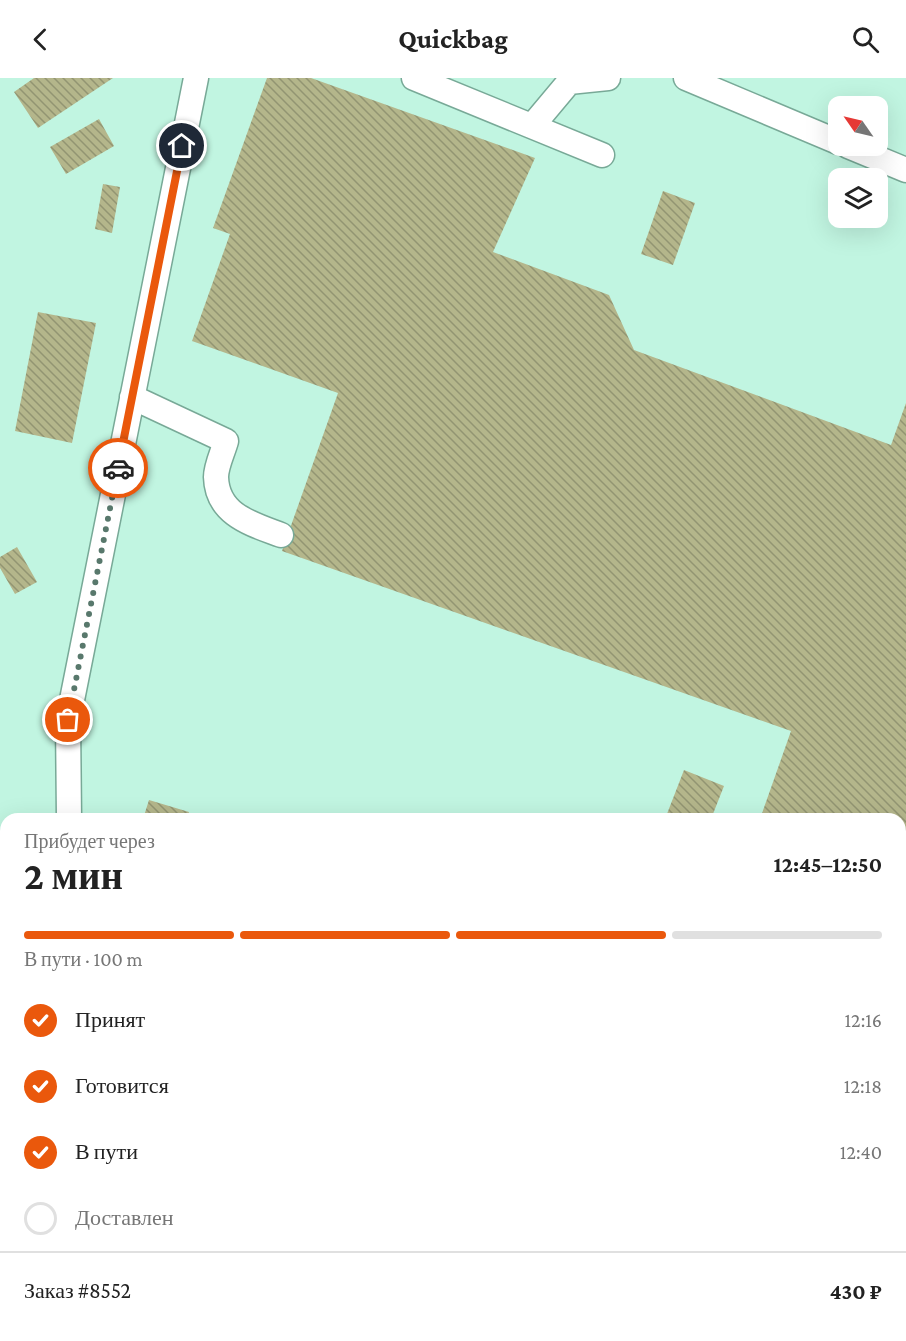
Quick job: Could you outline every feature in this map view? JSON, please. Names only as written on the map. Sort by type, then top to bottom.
[{"type":"street","points":[[69,813],[68,720],[196,78]]},
{"type":"street","points":[[414,78],[602,155]]},
{"type":"street","points":[[533,125],[569,82],[608,78]]},
{"type":"street","points":[[687,78],[828,137]]},
{"type":"street","points":[[872,156],[906,170]]},
{"type":"street","points":[[132,398],[226,441],[216,475],[223,504],[237,517],[281,535]]},
{"type":"building","points":[[34,78],[113,78],[38,128],[14,92]]},
{"type":"building","points":[[267,78],[311,78],[535,158],[493,252],[609,295],[634,350],[891,445],[906,403],[906,813],[762,813],[791,731],[282,551],[338,393],[192,341],[230,234],[213,228]]},
{"type":"building","points":[[99,119],[114,146],[66,174],[50,147]]},
{"type":"building","points":[[103,184],[120,187],[112,233],[95,229]]},
{"type":"building","points":[[663,191],[695,203],[673,265],[641,254]]},
{"type":"building","points":[[38,312],[96,323],[72,443],[15,431]]},
{"type":"building","points":[[17,547],[37,582],[15,594],[0,568],[0,557]]},
{"type":"building","points":[[684,770],[724,786],[713,813],[667,813]]},
{"type":"building","points":[[149,800],[189,812],[189,813],[145,813]]},
{"type":"way so far","points":[[68,720],[118,468]]},
{"type":"route","points":[[118,468],[182,146]]}]
